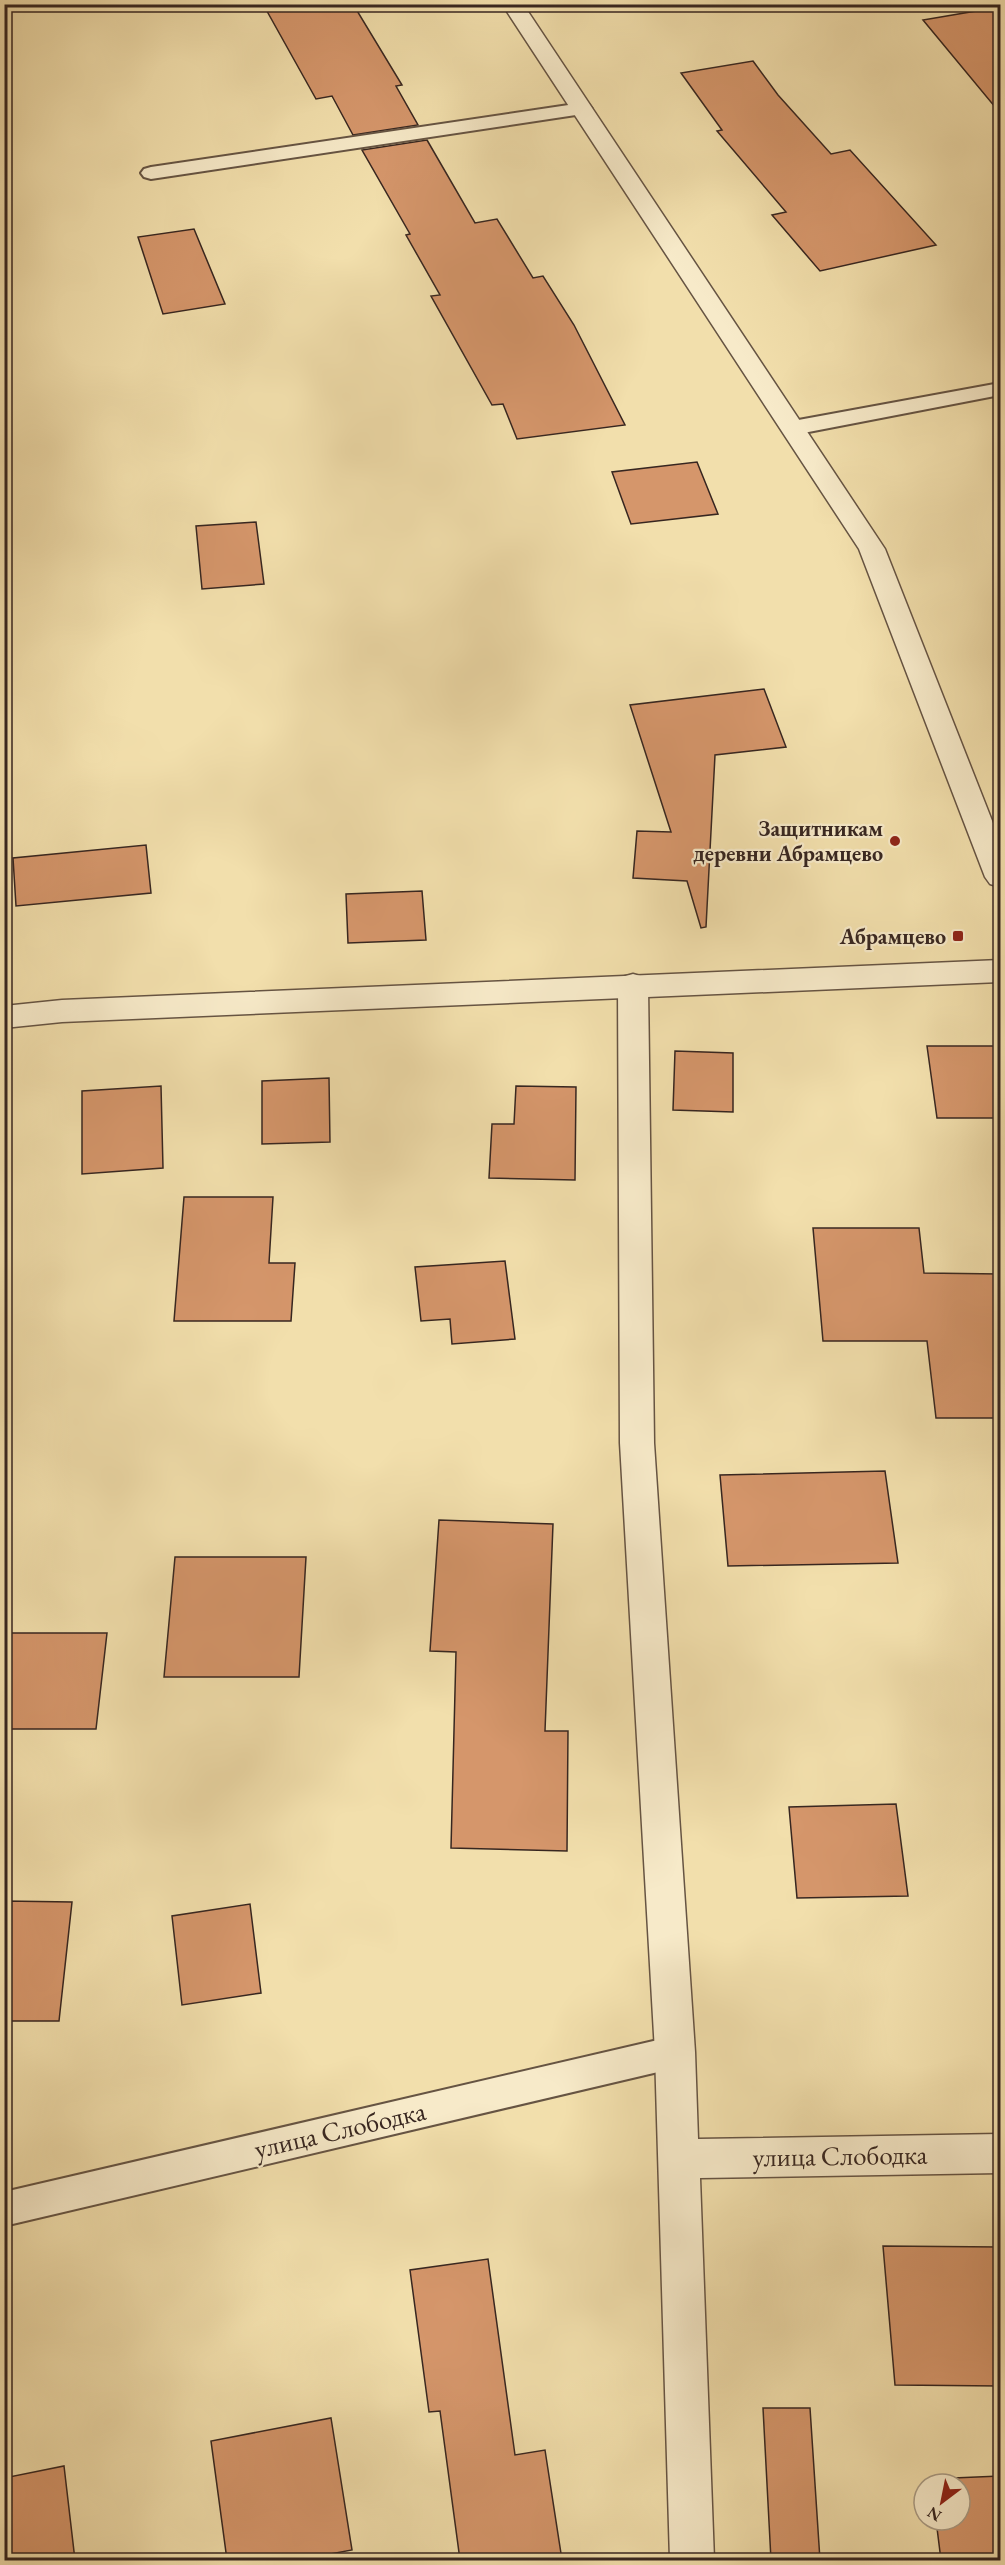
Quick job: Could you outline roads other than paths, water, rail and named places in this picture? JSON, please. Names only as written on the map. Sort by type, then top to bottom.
[{"type":"street","points":[[512,4],[872,549],[1000,877]]},
{"type":"street","points":[[4,1017],[62,1011],[1000,971]]},
{"type":"street","points":[[633,986],[637,1443],[675,2052],[692,2560]]},
{"type":"street","name":"улица Слободка","points":[[679,2158],[1000,2153]]},
{"type":"lane","points":[[151,173],[582,109]]},
{"type":"lane","points":[[793,428],[1000,389]]},
{"type":"lane","name":"улица Слободка","points":[[4,2209],[675,2052]]},
{"type":"place","name":"Защитникам деревни Абрамцево","points":[[895,841]]},
{"type":"place","name":"Абрамцево","points":[[958,936]]}]
